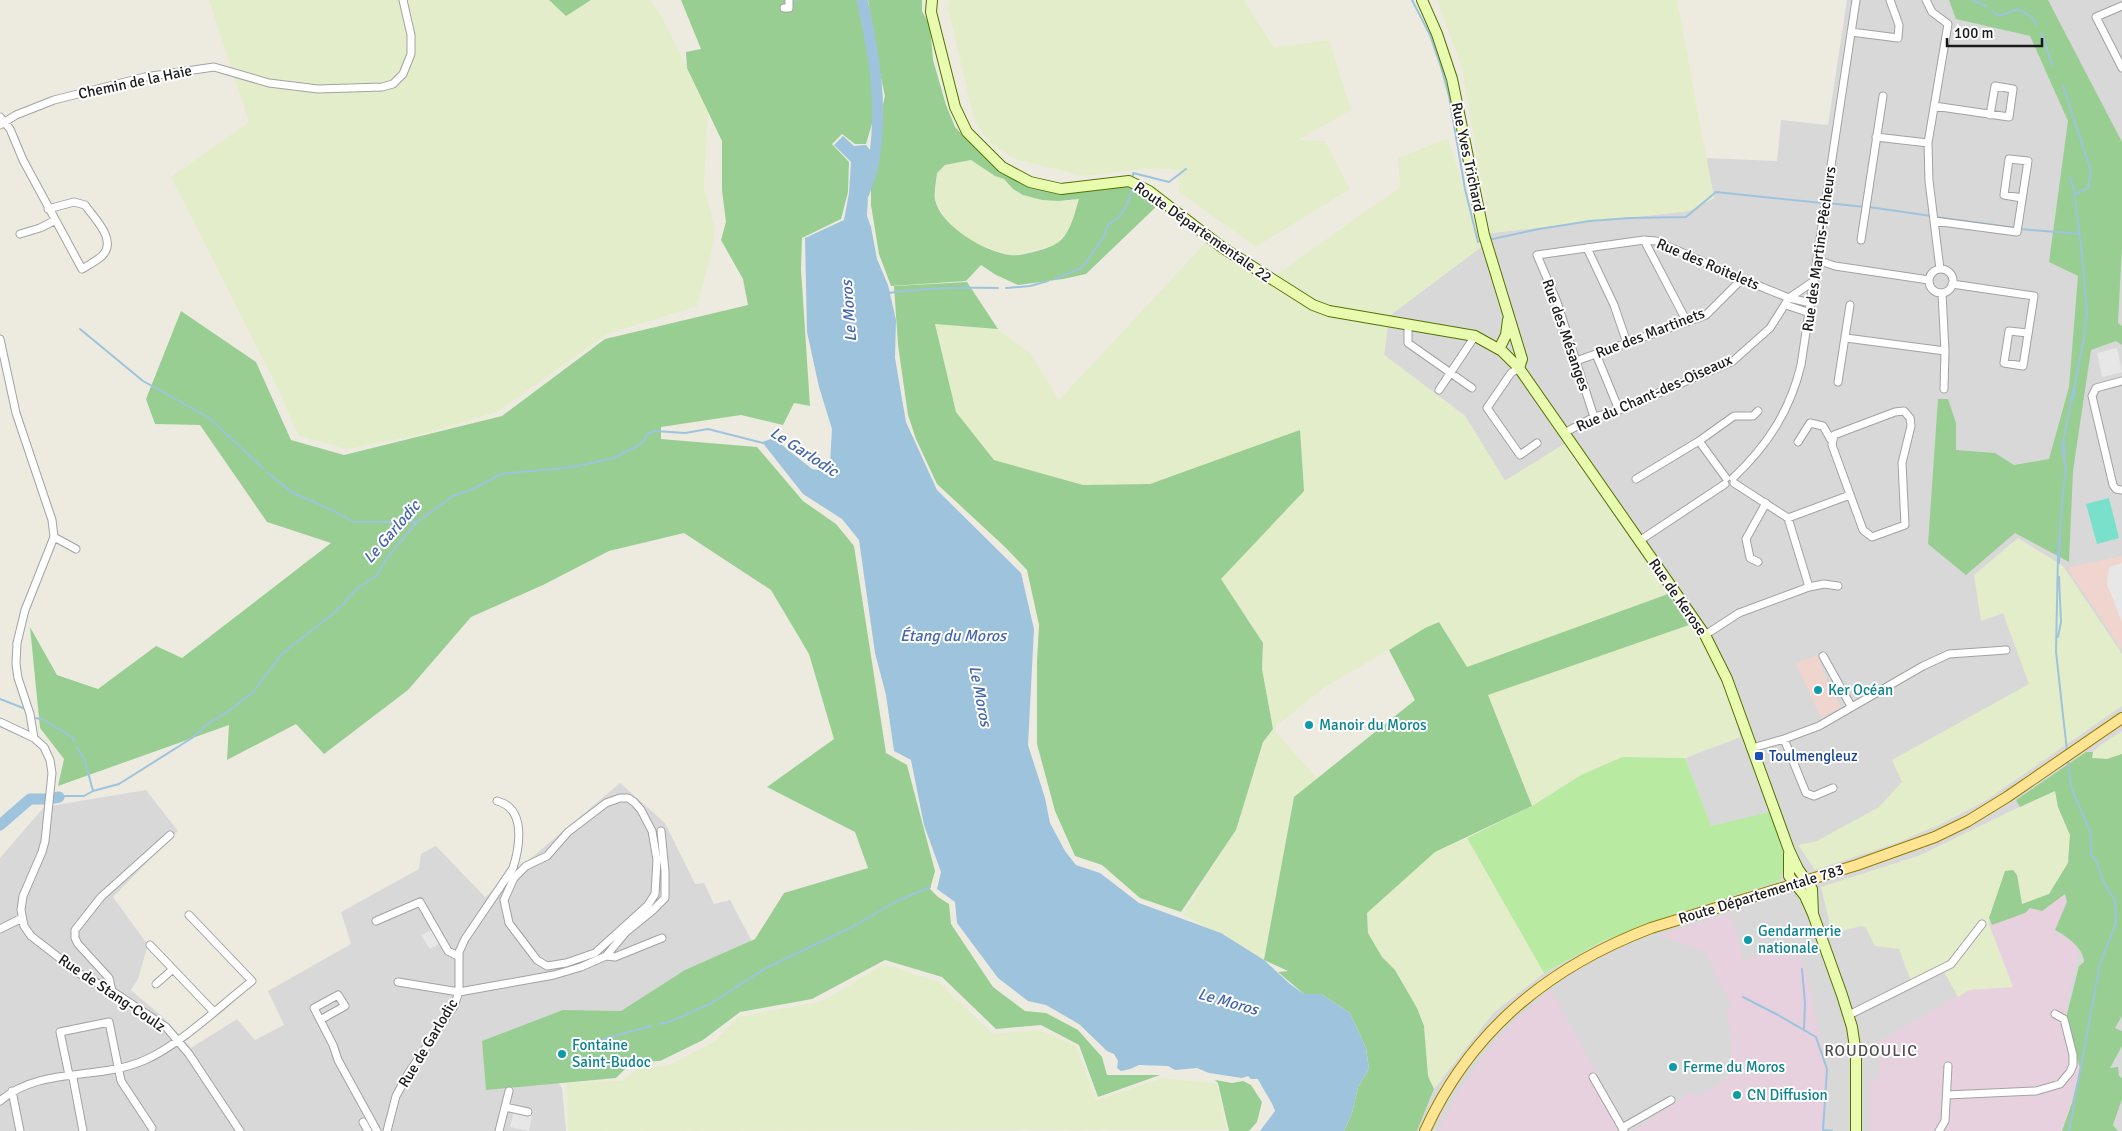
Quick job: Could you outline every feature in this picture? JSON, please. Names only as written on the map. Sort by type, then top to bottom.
[{"type":"main road","name":"Route Départementale 22","points":[[932,0],[931,12],[955,107],[968,132],[1002,167],[1030,182],[1061,189],[1129,181],[1149,191],[1223,248],[1313,305],[1329,311],[1475,336]]},
{"type":"main road","name":"Rue Yves Trichard","points":[[1422,0],[1437,34],[1452,79],[1484,235],[1515,337]]},
{"type":"main road","points":[[1500,350],[1506,335],[1508,317]]},
{"type":"main road","name":"Rue de Kerose","points":[[1475,336],[1500,350],[1518,368],[1705,635],[1728,679],[1789,850],[1798,869],[1812,890],[1813,914]]},
{"type":"main road","points":[[1500,350],[1512,347],[1515,337]]},
{"type":"main road","points":[[1515,337],[1522,359],[1518,368]]},
{"type":"main road","name":"Route Départementale 783","points":[[1425,1131],[1449,1086],[1493,1029],[1546,982],[1588,955],[1620,940],[1665,924],[1918,844],[1968,821],[2007,798],[2122,718]]},
{"type":"main road","name":"Rue de Kerose","points":[[1789,850],[1789,876],[1805,896],[1813,914],[1849,1015],[1856,1054],[1856,1131]]},
{"type":"street","name":"Chemin de la Haie","points":[[1,121],[54,100],[145,77],[214,67],[269,83],[318,89],[382,87],[393,84],[403,74],[411,54],[411,35],[404,0]]},
{"type":"street","points":[[784,8],[790,8],[789,0]]},
{"type":"street","name":"Rue des Martins-Pêcheurs","points":[[1639,541],[1729,481],[1764,445],[1787,406],[1801,365],[1810,313],[1856,0]]},
{"type":"street","points":[[1851,32],[1898,38],[1899,25],[1890,0]]},
{"type":"street","points":[[1926,0],[1932,12],[1948,24],[1928,143],[1929,181],[1940,269]]},
{"type":"street","points":[[2122,6],[2096,17],[2122,66]]},
{"type":"street","points":[[1934,106],[1990,115],[2008,117],[2013,89],[1995,86],[1990,115]]},
{"type":"street","points":[[1861,240],[1883,96]]},
{"type":"street","points":[[1,121],[10,129],[23,160],[48,209],[82,269],[103,254],[108,245],[106,236],[85,205],[74,202],[48,209]]},
{"type":"street","points":[[1876,137],[1928,143]]},
{"type":"street","points":[[1934,221],[2017,232],[2028,161],[2009,159],[2004,195],[2022,198]]},
{"type":"street","points":[[20,234],[40,228],[54,220]]},
{"type":"street","points":[[1644,240],[1687,322]]},
{"type":"street","name":"Rue des Roitelets","points":[[1537,255],[1644,240],[1656,241],[1788,301],[1811,303]]},
{"type":"street","points":[[1587,248],[1614,304],[1628,343]]},
{"type":"street","name":"Rue des Mésanges","points":[[1537,255],[1558,302],[1594,417]]},
{"type":"street","points":[[1817,260],[1835,266],[1930,280]]},
{"type":"street","points":[[1940,269],[1949,272],[1952,278],[1952,284],[1947,291],[1942,293],[1933,290],[1930,280],[1934,272],[1940,269]]},
{"type":"street","name":"Rue des Martinets","points":[[1576,361],[1706,315],[1742,279]]},
{"type":"street","points":[[1810,313],[1788,301],[1814,281]]},
{"type":"street","points":[[1952,284],[2034,296],[2023,366],[2004,363],[2009,331],[2028,333]]},
{"type":"street","points":[[1942,293],[1945,351],[1944,389]]},
{"type":"street","name":"Rue du Chant-des-Oiseaux","points":[[1564,433],[1594,417],[1619,410],[1733,361],[1770,328],[1788,301]]},
{"type":"street","points":[[1838,382],[1850,305]]},
{"type":"street","points":[[1408,324],[1408,343],[1472,388]]},
{"type":"street","points":[[1439,390],[1475,336]]},
{"type":"street","points":[[1846,338],[1945,351]]},
{"type":"street","points":[[0,339],[16,413],[52,520],[54,536],[25,610],[17,643],[16,664],[18,678],[30,714],[34,738]]},
{"type":"street","points":[[1596,354],[1619,410]]},
{"type":"street","points":[[1518,368],[1512,373],[1487,408],[1520,455],[1537,443]]},
{"type":"street","points":[[2122,381],[2096,388],[2092,396],[2113,486],[2122,490]]},
{"type":"street","points":[[1636,479],[1699,441],[1734,416],[1753,416],[1758,411]]},
{"type":"street","points":[[1798,442],[1810,423],[1823,426],[1832,440],[1832,445],[1850,495],[1866,534],[1872,537],[1905,525],[1902,463],[1912,426],[1910,418],[1904,411],[1895,412],[1834,435],[1832,440]]},
{"type":"street","points":[[1699,441],[1729,481],[1788,518],[1809,587]]},
{"type":"street","points":[[1788,518],[1850,495]]},
{"type":"street","points":[[1758,562],[1750,558],[1746,538],[1766,504]]},
{"type":"street","points":[[54,536],[76,549]]},
{"type":"street","points":[[1705,635],[1739,612],[1809,587],[1824,584],[1838,586]]},
{"type":"street","points":[[1752,748],[1784,739],[1818,726],[1922,666],[1949,654],[2006,650]]},
{"type":"street","points":[[1822,656],[1852,706]]},
{"type":"street","points":[[0,722],[34,738],[44,747],[50,760],[52,774],[45,841],[22,896],[22,918],[0,929]]},
{"type":"street","points":[[1784,739],[1806,793],[1814,796],[1833,788]]},
{"type":"street","points":[[628,798],[641,810],[649,824],[654,840],[657,860],[655,894],[648,905],[595,952],[566,963],[547,966],[537,960],[509,923],[504,900],[514,878],[526,866],[547,856],[568,832],[606,802],[628,798]]},
{"type":"street","name":"Rue de Garlodic","points":[[387,1131],[396,1096],[408,1074],[454,1006],[459,992],[458,956],[465,939],[493,899],[512,868],[516,857],[518,823],[515,814],[505,802],[497,801]]},
{"type":"street","points":[[398,982],[459,992],[554,975],[581,967],[606,956],[626,932],[665,898],[665,871],[661,831]]},
{"type":"street","points":[[112,990],[109,978],[78,944],[75,938],[75,930],[101,897],[170,835]]},
{"type":"street","points":[[493,899],[504,900]]},
{"type":"street","points":[[376,921],[420,902],[448,951],[458,956]]},
{"type":"street","points":[[0,1101],[12,1091],[40,1080],[119,1067],[144,1060],[177,1040],[252,981],[189,915]]},
{"type":"street","name":"Rue de Stang-Coulz","points":[[22,918],[24,926],[31,936],[80,974],[112,990],[166,1027],[227,1109],[240,1131]]},
{"type":"street","points":[[1849,1015],[1954,960],[1982,924]]},
{"type":"street","points":[[606,956],[615,957],[662,938]]},
{"type":"street","points":[[150,945],[213,1011]]},
{"type":"street","points":[[156,984],[173,969]]},
{"type":"street","points":[[1947,1095],[2036,1092],[2060,1084],[2070,1072],[2073,1055],[2064,1020],[2055,1014]]},
{"type":"street","points":[[320,1020],[333,1045],[338,1060],[377,1131]]},
{"type":"street","points":[[83,1131],[73,1078],[69,1075],[60,1032],[109,1022],[122,1080],[152,1128]]},
{"type":"street","points":[[1939,1131],[1944,1125],[1948,1066]]},
{"type":"street","points":[[1593,1077],[1623,1130],[1671,1100]]},
{"type":"street","points":[[12,1091],[20,1131]]},
{"type":"street","points":[[498,1131],[509,1091]]},
{"type":"street","points":[[505,1107],[528,1112]]},
{"type":"street","points":[[363,1122],[368,1131]]},
{"type":"shaded area","points":[[1847,0],[2122,0],[2122,1131],[1417,1131],[1434,1089],[1493,1013],[1544,973],[1603,941],[1673,915],[1711,827],[1685,758],[1740,737],[1730,702],[1703,642],[1689,625],[1565,444],[1505,481],[1465,416],[1384,355],[1389,316],[1481,247],[1490,233],[1689,211],[1714,198],[1706,158],[1777,161],[1781,120],[1828,125]]},
{"type":"shaded area","points":[[2117,348],[2122,372],[2102,377],[2097,353]]},
{"type":"shaded area","points":[[2109,498],[2119,538],[2097,544],[2086,504]]},
{"type":"shaded area","points":[[2122,556],[2122,650],[2067,568]]},
{"type":"shaded area","points":[[2122,563],[2122,623],[2107,584],[2109,567]]},
{"type":"shaded area","points":[[1818,655],[1827,683],[1841,707],[1821,718],[1796,663]]},
{"type":"shaded area","points":[[620,783],[665,823],[695,884],[704,883],[714,904],[730,900],[756,949],[536,1056],[562,1088],[566,1131],[0,1131],[0,858],[44,807],[146,790],[178,831],[113,897],[148,945],[138,979],[131,990],[165,1019],[191,1048],[237,1019],[255,1040],[284,1025],[268,991],[351,944],[341,912],[419,869],[421,854],[436,846],[485,897]]},
{"type":"shaded area","points":[[2073,887],[2056,934],[2080,943],[2066,1008],[2085,1065],[2062,1131],[1870,1131],[1870,1080],[1877,1079],[1880,1063],[1875,1043],[1969,990],[2012,987],[1989,924],[1993,912]]},
{"type":"shaded area","points":[[1730,914],[1744,960],[1796,945],[1808,978],[1828,1077],[1823,1131],[1634,1131],[1690,1092],[1695,1097],[1721,1083],[1728,1076],[1731,1068],[1731,1039],[1726,1010],[1732,1007],[1704,951],[1658,935]]},
{"type":"shaded area","points":[[432,930],[441,943],[430,949],[421,935]]},
{"type":"shaded area","points":[[1551,990],[1628,1131],[1438,1131],[1457,1094],[1482,1057],[1516,1020]]},
{"type":"shaded area","points":[[515,1106],[533,1110],[529,1131],[510,1127]]},
{"type":"green space","points":[[209,0],[549,0],[566,16],[592,0],[650,0],[662,17],[708,110],[704,187],[715,230],[709,262],[697,306],[607,334],[497,412],[415,436],[347,449],[298,435],[279,391],[171,177],[249,122]]},
{"type":"green space","points":[[549,0],[591,0],[566,16]]},
{"type":"green space","points":[[681,0],[860,0],[862,21],[871,53],[879,100],[866,144],[855,144],[842,134],[832,144],[849,162],[848,192],[841,219],[802,238],[801,269],[810,406],[794,403],[783,425],[741,415],[661,427],[661,439],[757,447],[803,501],[836,524],[854,546],[886,753],[907,765],[935,871],[930,889],[949,904],[951,924],[993,987],[1025,1011],[1046,1013],[1078,1030],[1102,1057],[1107,1075],[1160,1075],[1098,1097],[1079,1045],[1041,1025],[996,1029],[942,977],[885,960],[812,999],[740,1012],[703,1040],[660,1061],[632,1062],[616,1078],[486,1090],[482,1041],[563,1010],[621,1011],[685,970],[755,939],[784,893],[868,868],[855,832],[767,787],[834,739],[809,654],[771,590],[684,533],[609,551],[543,585],[471,617],[408,690],[324,754],[296,724],[227,760],[229,725],[58,786],[64,759],[40,728],[30,627],[57,675],[98,689],[156,646],[182,658],[331,543],[267,522],[200,425],[155,424],[146,399],[181,311],[256,362],[291,440],[344,455],[502,416],[605,339],[748,305],[743,279],[721,240],[726,222],[722,190],[722,141],[687,68],[686,52],[701,49]]},
{"type":"green space","points":[[868,0],[922,0],[922,11],[930,26],[933,60],[946,105],[955,127],[994,165],[1033,187],[1118,181],[1143,191],[1158,205],[1086,274],[1018,285],[996,275],[981,265],[966,281],[891,286],[879,254],[871,205],[871,177],[875,138],[885,96],[877,60]],"holes":[[[971,160],[995,176],[1004,179],[1013,189],[1023,195],[1042,200],[1079,199],[1071,225],[1064,237],[1054,245],[1026,254],[1010,255],[1000,253],[965,236],[939,210],[935,200],[937,173],[945,165]]]},
{"type":"green space","points":[[950,0],[1244,0],[1274,48],[1329,40],[1351,110],[1298,140],[1325,141],[1350,189],[1256,247],[1179,192],[1179,170],[1149,168],[1084,176],[1015,159],[990,143],[975,122],[948,9]]},
{"type":"green space","points":[[1437,0],[1677,0],[1714,198],[1689,211],[1490,233],[1462,68]]},
{"type":"green space","points":[[1949,0],[2048,0],[2122,142],[2122,247],[2118,323],[2122,326],[2122,345],[2116,341],[2091,350],[2073,471],[2069,562],[2015,533],[1966,575],[1928,544],[1938,399],[1948,399],[1956,423],[1956,450],[1995,453],[2014,465],[2049,459],[2069,387],[2078,276],[2049,262],[2068,121],[2030,36],[1956,19]]},
{"type":"green space","points":[[1448,138],[1481,247],[1389,316],[1384,355],[1465,416],[1505,481],[1564,444],[1668,594],[1467,667],[1439,623],[1425,628],[1322,689],[1273,729],[1262,669],[1263,643],[1221,579],[1303,491],[1300,430],[1150,484],[1083,485],[994,460],[956,412],[935,323],[998,329],[1030,353],[1059,400],[1208,240],[1270,279],[1400,187],[1398,158]]},
{"type":"green space","points":[[972,160],[995,176],[1004,179],[1013,189],[1067,201],[1080,199],[1071,227],[1055,245],[1011,256],[973,242],[960,233],[946,219],[935,201],[937,173],[945,165]]},
{"type":"green space","points":[[967,282],[998,329],[935,324],[956,412],[994,460],[1083,485],[1150,484],[1300,430],[1304,491],[1221,579],[1263,643],[1262,669],[1273,729],[1263,742],[1236,830],[1181,912],[1140,898],[1102,865],[1075,856],[1055,811],[1037,744],[1039,625],[1027,570],[937,484],[916,439],[908,415],[898,345],[894,286]]},
{"type":"green space","points":[[2018,538],[2063,566],[2122,654],[2122,706],[1985,801],[1941,824],[1896,843],[1815,870],[1798,845],[1817,841],[1879,807],[1902,782],[1892,760],[2029,684],[2003,613],[1981,621],[1974,575]]},
{"type":"green space","points":[[1668,594],[1689,625],[1488,695],[1532,806],[1435,852],[1367,913],[1368,933],[1382,957],[1395,970],[1417,1008],[1424,1026],[1428,1076],[1434,1089],[1417,1131],[1344,1131],[1352,1113],[1358,1087],[1369,1069],[1366,1048],[1350,1013],[1321,994],[1304,994],[1278,972],[1288,971],[1264,960],[1294,797],[1415,700],[1389,650],[1425,628],[1439,622],[1467,667]]},
{"type":"green space","points":[[1689,625],[1703,642],[1717,670],[1730,702],[1740,737],[1685,758],[1622,757],[1581,775],[1532,806],[1488,695]]},
{"type":"green space","points":[[1273,729],[1317,778],[1294,797],[1264,960],[1183,914],[1236,830],[1263,742]]},
{"type":"green space","points":[[2122,731],[2122,754],[2107,759],[2092,758],[2093,752],[2098,747]]},
{"type":"green space","points":[[2086,752],[2093,752],[2092,758],[2107,759],[2122,754],[2122,1016],[2115,1028],[2122,1031],[2122,1046],[2110,1068],[2118,1067],[2119,1076],[2122,1078],[2122,1099],[2113,1125],[2118,1131],[2062,1131],[2072,1103],[2080,1068],[2066,1018],[2079,966],[2084,962],[2078,948],[2069,939],[2055,930],[2067,902],[2065,894],[2042,911],[2030,908],[2025,913],[1992,925],[1989,918],[2005,871],[2013,870],[2017,875],[2022,904],[2049,894],[2068,863],[2070,835],[2058,807],[2055,791],[2020,807],[2016,800]]},
{"type":"green space","points":[[1622,757],[1685,758],[1711,826],[1770,812],[1785,859],[1780,881],[1673,915],[1603,941],[1544,973],[1467,838],[1532,806],[1581,775]]},
{"type":"green space","points":[[2055,790],[2058,807],[2070,835],[2068,863],[2049,894],[2022,905],[2017,875],[1993,912],[1989,924],[2013,987],[1969,990],[1958,997],[1941,966],[1911,981],[1899,949],[1875,946],[1866,928],[1862,926],[1832,933],[1821,887],[1918,856]]},
{"type":"green space","points":[[1467,838],[1544,973],[1493,1013],[1434,1089],[1428,1076],[1424,1026],[1417,1008],[1395,970],[1382,957],[1368,933],[1367,913],[1435,852]]},
{"type":"green space","points":[[884,964],[939,982],[993,1034],[1040,1030],[1076,1046],[1096,1100],[1163,1078],[1217,1084],[1227,1130],[568,1131],[567,1083],[622,1081],[639,1068],[668,1066],[715,1041],[738,1017],[823,1001]]},
{"type":"green space","points":[[1215,1080],[1232,1083],[1243,1081],[1251,1085],[1262,1102],[1257,1122],[1249,1131],[1229,1131],[1218,1083]]},
{"type":"water","name":"Étang du Moros","points":[[843,136],[854,146],[866,145],[870,150],[867,216],[877,259],[888,285],[896,320],[895,358],[906,422],[937,490],[1021,573],[1034,629],[1028,745],[1045,798],[1050,823],[1065,851],[1076,865],[1100,873],[1139,903],[1221,933],[1264,960],[1304,994],[1321,994],[1350,1013],[1366,1048],[1369,1069],[1358,1087],[1352,1113],[1344,1131],[1260,1131],[1275,1111],[1258,1079],[1251,1079],[1248,1076],[1242,1078],[1209,1073],[1197,1068],[1175,1070],[1168,1066],[1139,1065],[1121,1071],[1117,1068],[1118,1061],[1114,1054],[1107,1051],[1079,1024],[1046,1005],[1028,1001],[998,978],[957,923],[955,902],[937,889],[941,872],[924,825],[911,760],[894,751],[886,695],[875,653],[859,540],[842,519],[803,494],[762,442],[771,439],[777,441],[812,469],[824,471],[830,464],[832,429],[819,387],[807,332],[805,238],[844,220],[849,193],[851,162],[834,145]]},
{"type":"waterway","name":"Le Moros","points":[[862,0],[876,80],[878,120],[873,164],[864,193]]},
{"type":"waterway","points":[[1412,0],[1430,35],[1441,67],[1449,96],[1465,189],[1478,242],[1481,241]]},
{"type":"waterway","points":[[1972,0],[1986,6]]},
{"type":"waterway","points":[[1992,11],[1999,16],[2018,9],[2032,17],[2037,25]]},
{"type":"waterway","points":[[2042,33],[2052,65]]},
{"type":"waterway","points":[[2063,86],[2091,171],[2088,188],[2075,194]]},
{"type":"waterway","points":[[1133,176],[1133,173],[1169,182],[1186,169]]},
{"type":"waterway","points":[[2067,751],[2056,652],[2058,553],[2066,470],[2062,447],[2084,338],[2087,313],[2082,254],[2074,190],[2070,177]]},
{"type":"waterway","points":[[1055,279],[1081,268],[1087,261],[1104,236],[1108,225],[1118,218],[1127,205],[1132,188]]},
{"type":"waterway","points":[[1488,240],[1590,221],[1686,217],[1716,192],[1822,203]]},
{"type":"waterway","points":[[1827,203],[1865,207]]},
{"type":"waterway","points":[[1869,207],[1931,216]]},
{"type":"waterway","points":[[1936,217],[2016,228]]},
{"type":"waterway","points":[[2020,229],[2080,234]]},
{"type":"waterway","points":[[1006,288],[1030,286],[1048,281]]},
{"type":"waterway","points":[[888,293],[943,288],[998,288]]},
{"type":"waterway","points":[[80,329],[143,381],[208,417],[263,468]]},
{"type":"waterway","points":[[2071,403],[2075,386]]},
{"type":"waterway","name":"Le Garlodic","points":[[63,796],[84,796],[93,791],[119,784],[192,738],[205,726],[233,708],[253,692],[282,654],[336,611],[358,588],[376,576],[386,559],[417,522],[453,496],[473,489],[501,474],[572,467],[614,458],[637,446],[645,440],[647,434],[655,431],[685,433],[708,429],[763,443]]},
{"type":"waterway","points":[[2064,442],[2065,459]]},
{"type":"waterway","points":[[267,472],[291,492],[334,511],[353,522],[417,522]]},
{"type":"waterway","points":[[2059,563],[2060,538]]},
{"type":"waterway","points":[[2058,637],[2061,622],[2059,577]]},
{"type":"waterway","points":[[0,699],[23,708]]},
{"type":"waterway","points":[[36,718],[44,720],[73,738],[74,741]]},
{"type":"waterway","points":[[77,747],[85,761],[93,791]]},
{"type":"waterway","points":[[2068,761],[2071,787],[2091,834],[2091,855],[2096,860],[2104,883],[2115,900],[2116,923],[2100,964],[2069,1131]]},
{"type":"waterway","name":"Le Garlodic","points":[[54,798],[59,797]]},
{"type":"waterway","name":"Le Garlodic","points":[[0,825],[30,799],[46,799]]},
{"type":"waterway","points":[[659,1024],[669,1022],[710,1004],[766,968],[856,925],[893,903],[930,887]]},
{"type":"waterway","points":[[1802,969],[1805,1003],[1804,1030]]},
{"type":"waterway","points":[[1743,997],[1816,1037],[1827,1069],[1823,1130],[1832,1131]]},
{"type":"waterway","points":[[570,1048],[588,1047],[607,1038],[651,1026]]},
{"type":"place","name":"Ker Océan","points":[[1818,690]]},
{"type":"place","name":"Manoir du Moros","points":[[1309,725]]},
{"type":"place","name":"Toulmengleuz","points":[[1759,756]]},
{"type":"place","name":"Gendarmerie nationale","points":[[1748,940]]},
{"type":"place","name":"Fontaine Saint-Budoc","points":[[562,1054]]},
{"type":"place","name":"Ferme du Moros","points":[[1673,1067]]},
{"type":"place","name":"CN Diffusion","points":[[1737,1095]]},
{"type":"district","name":"ROUDOULIC","points":[[1871,1051]]}]
